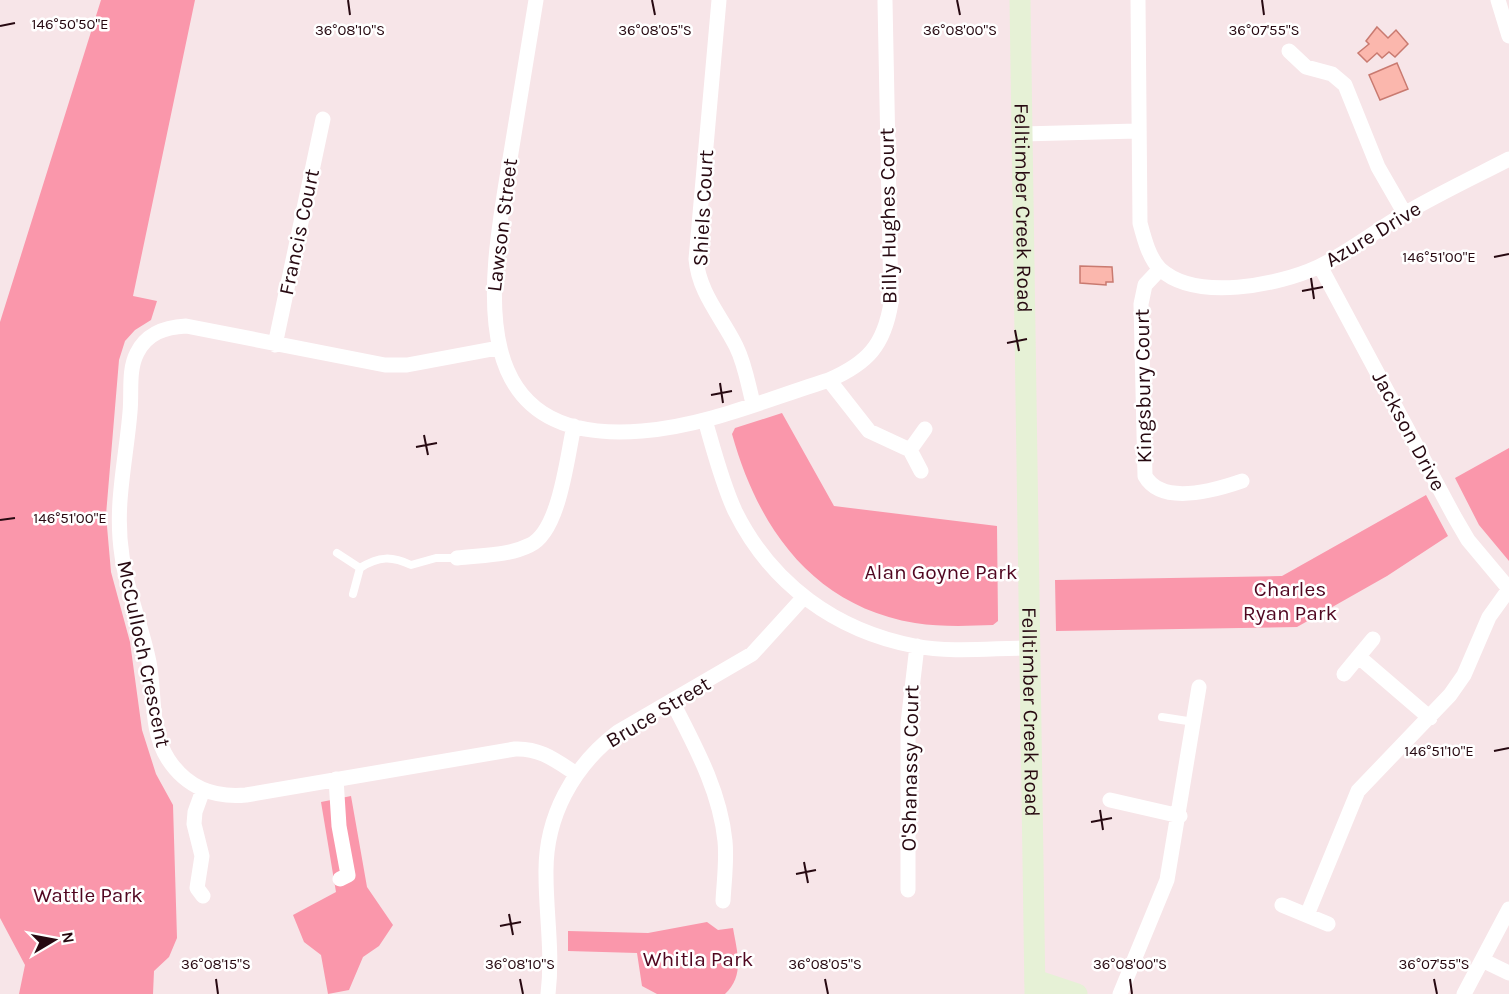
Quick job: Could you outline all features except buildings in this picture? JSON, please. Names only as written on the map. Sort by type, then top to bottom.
[{"type":"main road","name":"Felltimber Creek Road","points":[[1020,0],[1035,987]]},
{"type":"main road","points":[[1035,987],[1077,994]]},
{"type":"street","name":"Lawson Street","points":[[536,0],[497,236],[494,302],[498,348],[511,381],[524,398],[540,411],[574,426],[641,432],[705,420]]},
{"type":"street","name":"Shiels Court","points":[[718,0],[696,259],[704,291],[737,347],[753,404]]},
{"type":"street","points":[[1138,0],[1137,131],[1140,223],[1151,254],[1160,269]]},
{"type":"street","points":[[1498,0],[1509,36]]},
{"type":"street","name":"Billy Hughes Court","points":[[705,420],[829,380],[849,371],[866,358],[880,342],[888,322],[891,303],[885,1]]},
{"type":"street","points":[[1289,51],[1306,67],[1334,75],[1346,85],[1378,167],[1405,214]]},
{"type":"street","name":"Francis Court","points":[[275,345],[323,119]]},
{"type":"street","points":[[1022,134],[1137,131]]},
{"type":"street","name":"Azure Drive","points":[[1160,269],[1192,284],[1245,286],[1284,280],[1320,266],[1405,214],[1509,159]]},
{"type":"street","name":"Jackson Drive","points":[[1320,266],[1468,540],[1509,589]]},
{"type":"street","name":"Kingsbury Court","points":[[1160,269],[1145,285],[1141,304],[1145,476],[1156,489],[1170,492],[1214,490],[1242,481]]},
{"type":"street","name":"McCulloch Crescent","points":[[498,348],[406,365],[385,365],[186,326],[159,331],[146,340],[137,354],[132,374],[130,413],[118,505],[122,556],[130,597],[148,658],[158,739],[167,758],[179,773],[203,790],[227,796],[529,749],[544,753],[575,772]]},
{"type":"street","points":[[829,380],[869,431],[910,450],[921,471]]},
{"type":"street","points":[[705,420],[723,479],[748,535],[762,555],[803,598],[833,618],[861,631],[917,646],[1030,648]]},
{"type":"street","points":[[457,558],[512,552],[533,544],[546,532],[554,514],[574,426]]},
{"type":"street","points":[[910,450],[925,429]]},
{"type":"street","points":[[1307,915],[1358,790],[1430,718],[1464,675],[1489,617],[1509,589]]},
{"type":"street","name":"Bruce Street","points":[[548,994],[551,939],[546,854],[560,802],[575,772],[603,743],[618,732],[673,703],[752,654],[803,598]]},
{"type":"street","points":[[1344,675],[1373,639]]},
{"type":"street","name":"O'Shanassy Court","points":[[908,890],[908,723],[917,646]]},
{"type":"street","points":[[1359,657],[1430,718]]},
{"type":"street","points":[[1120,994],[1167,880],[1180,816],[1200,687]]},
{"type":"street","points":[[673,703],[707,772],[721,817],[726,852],[723,901]]},
{"type":"street","points":[[336,780],[339,826],[348,874],[340,879]]},
{"type":"street","points":[[203,790],[195,812],[194,824],[202,856],[197,888],[203,896]]},
{"type":"street","points":[[1110,800],[1180,816]]},
{"type":"street","points":[[1282,905],[1328,924]]},
{"type":"street","points":[[1464,994],[1509,909]]},
{"type":"street","points":[[1482,960],[1509,973]]},
{"type":"lane","points":[[337,554],[360,568]]},
{"type":"lane","points":[[353,594],[360,568],[379,558],[399,559],[411,565],[436,558],[457,558]]},
{"type":"lane","points":[[1162,717],[1194,723]]},
{"type":"green space","name":"Wattle Park","points":[[101,0],[195,0],[133,296],[157,301],[151,320],[135,330],[125,341],[119,360],[106,515],[111,572],[130,642],[142,730],[156,774],[173,805],[177,938],[169,957],[154,971],[153,994],[19,994],[25,965],[0,918],[0,322]]},
{"type":"green space","name":"Alan Goyne Park","points":[[782,413],[834,506],[997,526],[998,621],[993,625],[964,626],[915,623],[879,614],[847,600],[819,581],[774,531],[757,501],[732,434],[735,428]]},
{"type":"green space","points":[[1509,448],[1509,561],[1479,525],[1455,478]]},
{"type":"green space","name":"Charles Ryan Park","points":[[1426,495],[1448,536],[1387,576],[1297,627],[1056,631],[1055,580],[1282,576]]},
{"type":"green space","points":[[351,796],[367,887],[393,925],[379,946],[363,957],[349,990],[328,994],[321,955],[304,942],[293,915],[336,892],[321,802]]},
{"type":"green space","name":"Whitla Park","points":[[707,922],[718,930],[733,928],[738,963],[735,979],[725,994],[657,994],[642,986],[637,953],[568,951],[568,931],[648,933]]}]
